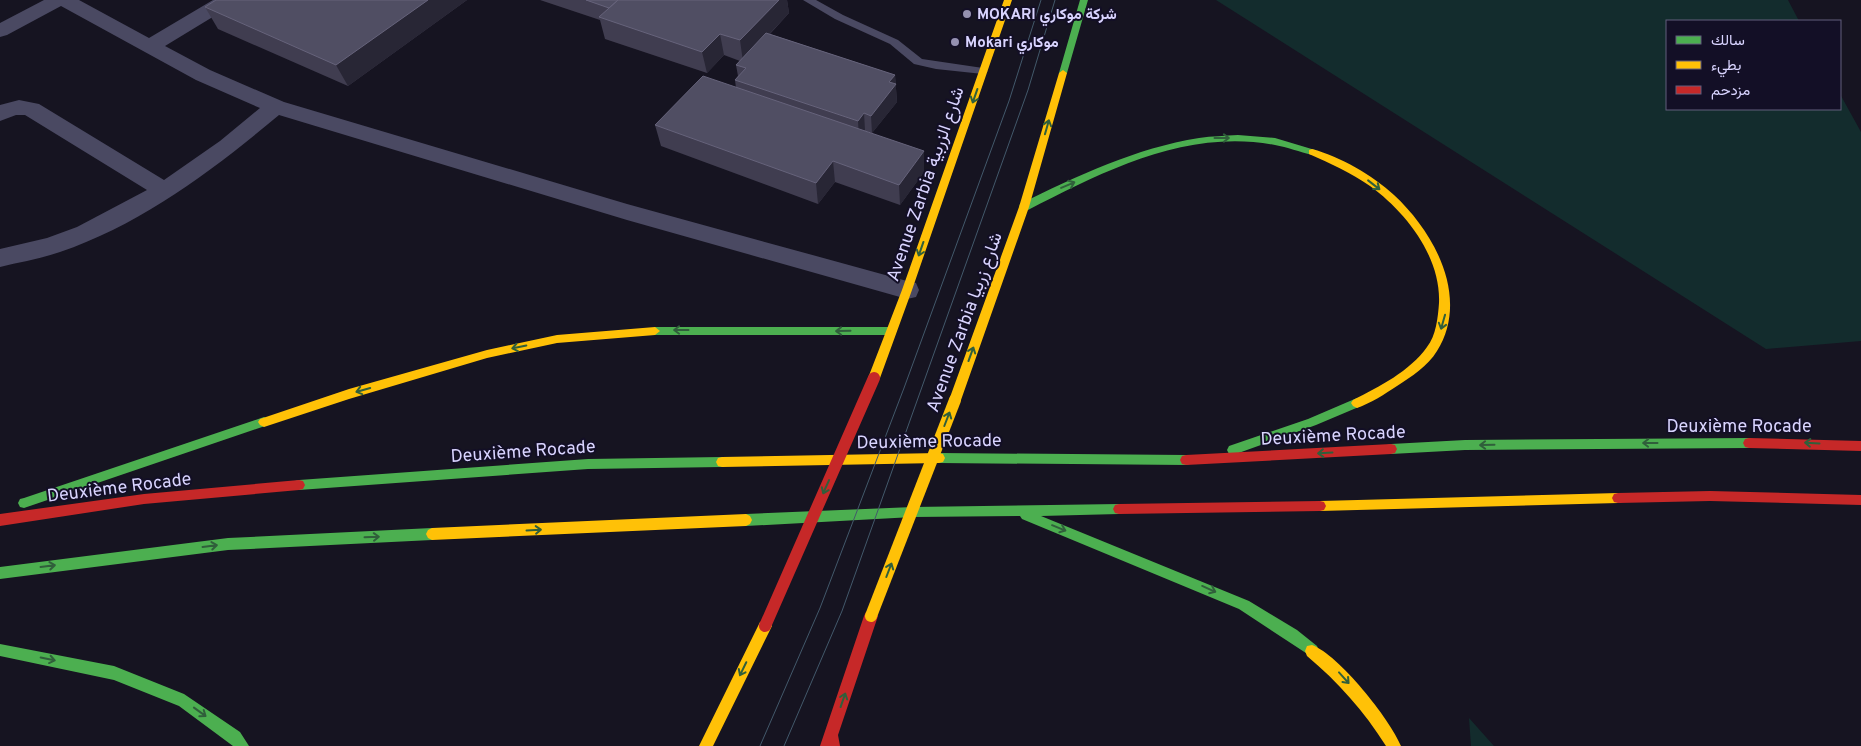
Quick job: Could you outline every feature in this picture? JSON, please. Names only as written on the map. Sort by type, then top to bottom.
[{"type":"main road","name":"Avenue Zarbia شارع الزربية","points":[[706,746],[765,626],[874,378],[907,290],[1008,0]]},
{"type":"main road","points":[[1024,207],[1084,0]]},
{"type":"main road","points":[[1024,207],[1054,191],[1164,147],[1209,139],[1245,138],[1305,150],[1337,161],[1360,174],[1404,209],[1424,236],[1437,263],[1446,292],[1445,319],[1432,350],[1380,392],[1334,413],[1204,460]]},
{"type":"main road","name":"Avenue Zarbia شارع زربيا","points":[[830,743],[871,616],[955,400],[1024,207]]},
{"type":"main road","points":[[0,511],[350,394],[487,354],[556,339],[674,330],[892,331]]},
{"type":"main road","name":"Deuxième Rocade","points":[[0,520],[153,498],[335,482],[588,464],[968,457],[1204,460],[1465,445],[1798,442],[1861,446]]},
{"type":"main road","points":[[0,572],[228,544],[913,512],[1220,508],[1710,496],[1861,500]]},
{"type":"main road","points":[[1014,510],[1244,604],[1292,635],[1336,670],[1373,712],[1394,746]]},
{"type":"main road","points":[[0,650],[114,673],[184,701],[235,737],[242,746]]},
{"type":"street","points":[[0,31],[59,0]]},
{"type":"street","points":[[64,0],[202,75],[276,107],[628,212],[907,290]]},
{"type":"street","points":[[150,46],[227,0]]},
{"type":"street","points":[[0,258],[51,246],[85,233],[164,191],[228,146],[276,107]]},
{"type":"street","points":[[0,114],[9,108],[31,109],[164,191]]},
{"type":"street","points":[[0,271],[27,253]]},
{"type":"lane","points":[[808,0],[839,17],[894,42],[918,62],[983,71]]},
{"type":"green space","points":[[1216,0],[1788,0],[1798,20],[1666,20],[1666,110],[1841,110],[1841,96],[1861,132],[1861,341],[1766,349]]},
{"type":"green space","points":[[1469,718],[1494,746],[1471,746]]},
{"type":"building","points":[[216,0],[428,0],[336,65],[205,7]]},
{"type":"building","points":[[586,0],[618,0],[609,8]]},
{"type":"building","points":[[618,0],[779,0],[740,40],[720,34],[702,52],[599,17]]},
{"type":"building","points":[[766,33],[895,75],[889,82],[896,84],[871,116],[864,113],[858,121],[735,80],[746,68],[736,65]]},
{"type":"building","points":[[703,76],[924,151],[899,185],[833,161],[816,183],[655,125]]},
{"type":"tram line","points":[[760,746],[820,608],[904,388],[1009,101],[1041,0]]},
{"type":"tram line","points":[[784,746],[842,611],[1028,90],[1055,0]]},
{"type":"traffic: fast","points":[[1063,73],[1084,0]]},
{"type":"traffic: fast","points":[[1024,207],[1092,174],[1128,159],[1164,148],[1201,141],[1238,138],[1275,142],[1312,152]]},
{"type":"traffic: fast","points":[[655,331],[892,331]]},
{"type":"traffic: fast","points":[[1233,450],[1312,422],[1357,403]]},
{"type":"traffic: fast","points":[[24,503],[264,422]]},
{"type":"traffic: fast","points":[[1391,449],[1465,445],[1749,443]]},
{"type":"traffic: fast","points":[[939,458],[1186,460]]},
{"type":"traffic: fast","points":[[299,485],[588,464],[722,462]]},
{"type":"traffic: fast","points":[[746,520],[913,512],[1119,509]]},
{"type":"traffic: fast","points":[[1026,515],[1244,605],[1292,635],[1312,651]]},
{"type":"traffic: fast","points":[[0,573],[228,544],[432,534]]},
{"type":"traffic: fast","points":[[0,650],[114,673],[184,701],[235,737],[242,746]]},
{"type":"traffic: slow","points":[[874,378],[907,290],[1008,0]]},
{"type":"traffic: slow","points":[[955,400],[1024,207],[1063,73]]},
{"type":"traffic: slow","points":[[1312,152],[1354,172],[1391,198],[1404,211],[1427,242],[1441,278],[1444,315],[1435,345],[1424,359],[1407,374],[1357,403]]},
{"type":"traffic: slow","points":[[264,422],[349,394],[487,354],[557,339],[655,331]]},
{"type":"traffic: slow","points":[[871,616],[955,400]]},
{"type":"traffic: slow","points":[[722,462],[939,458]]},
{"type":"traffic: slow","points":[[1320,506],[1618,498]]},
{"type":"traffic: slow","points":[[432,534],[746,520]]},
{"type":"traffic: slow","points":[[706,746],[765,626]]},
{"type":"traffic: slow","points":[[1312,651],[1357,694],[1394,746]]},
{"type":"traffic: jam","points":[[765,626],[874,378]]},
{"type":"traffic: jam","points":[[1749,443],[1861,446]]},
{"type":"traffic: jam","points":[[1186,460],[1391,449]]},
{"type":"traffic: jam","points":[[0,520],[144,499],[299,485]]},
{"type":"traffic: jam","points":[[1618,498],[1710,496],[1861,500]]},
{"type":"traffic: jam","points":[[1119,509],[1320,506]]},
{"type":"traffic: jam","points":[[827,746],[871,616]]},
{"type":"traffic: jam","points":[[831,736],[833,746]]},
{"type":"place","name":"MOKARI شركة موكاري","points":[[967,14]]},
{"type":"place","name":"Mokari موكاري","points":[[955,42]]}]
